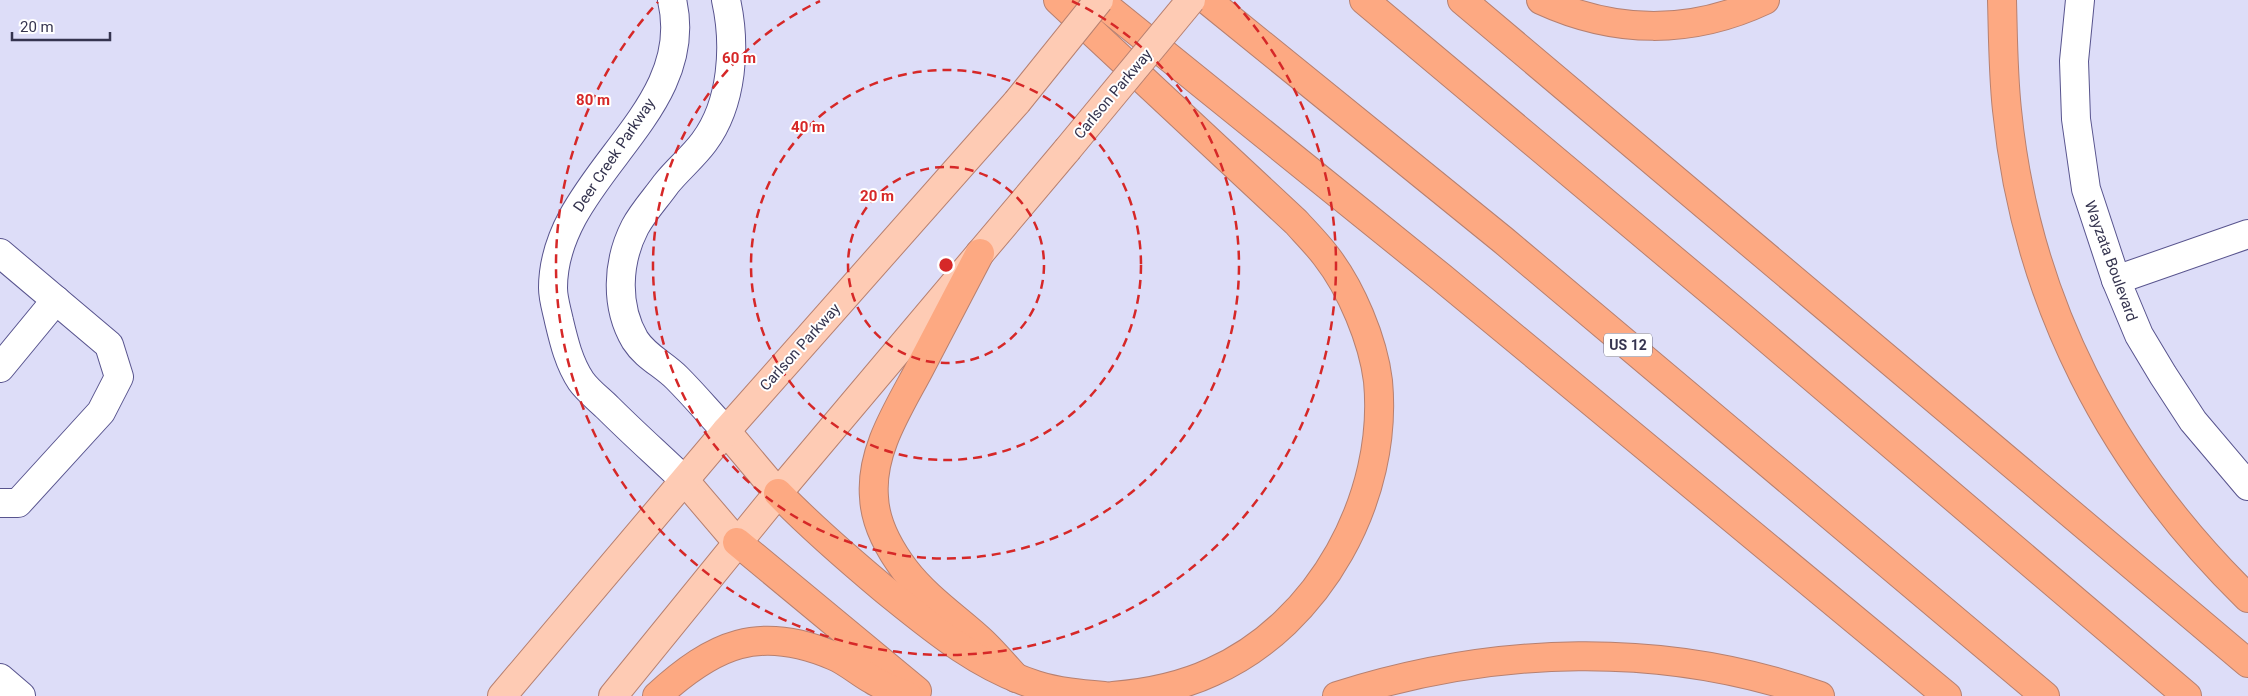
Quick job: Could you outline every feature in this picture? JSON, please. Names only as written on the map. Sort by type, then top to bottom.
[{"type":"highway","points":[[1058,0],[1296,222],[1327,256],[1362,320],[1378,380],[1378,441],[1372,471],[1352,530],[1334,561],[1312,592],[1286,620],[1257,645],[1212,672],[1150,692],[1113,696]]},
{"type":"highway","points":[[1099,0],[1449,284],[1947,696]]},
{"type":"highway","name":"US 12","points":[[1207,0],[1503,240],[2045,696]]},
{"type":"highway","points":[[1364,0],[1736,312],[2187,696]]},
{"type":"highway","points":[[1462,0],[2248,662]]},
{"type":"highway","points":[[1541,0],[1588,16],[1626,25],[1662,26],[1694,24],[1715,19],[1739,12],[1765,0]]},
{"type":"highway","points":[[2002,0],[2007,110],[2014,163],[2027,223],[2052,305],[2096,402],[2129,457],[2166,509],[2198,546],[2248,598]]},
{"type":"highway","points":[[980,253],[892,418],[881,448],[874,497],[879,522],[891,548],[905,570],[932,600],[978,638],[1016,678]]},
{"type":"highway","points":[[778,493],[811,528],[940,635],[973,656],[1016,678],[1065,692],[1104,696]]},
{"type":"highway","points":[[737,542],[925,696]]},
{"type":"highway","points":[[656,696],[697,664],[723,649],[746,643],[772,640],[797,643],[836,656],[875,682],[908,696]]},
{"type":"highway","points":[[1337,696],[1381,682],[1453,666],[1526,658],[1600,656],[1664,660],[1711,666],[1793,686],[1820,696]]},
{"type":"main road","name":"Carlson Parkway","points":[[502,696],[726,431],[1017,102],[1099,0]]},
{"type":"main road","name":"Carlson Parkway","points":[[612,696],[737,542],[1067,150],[1190,0]]},
{"type":"main road","points":[[726,431],[778,493]]},
{"type":"main road","name":"Deer Creek Parkway","points":[[685,480],[737,542]]},
{"type":"street","name":"Deer Creek Parkway","points":[[672,0],[675,12],[675,41],[668,72],[642,118],[586,193],[569,222],[556,257],[553,289],[565,347],[582,382],[685,480]]},
{"type":"street","points":[[726,0],[732,24],[731,71],[721,108],[705,141],[667,184],[635,227],[622,260],[620,290],[624,316],[636,340],[652,360],[676,376],[726,431]]},
{"type":"street","name":"Wayzata Boulevard","points":[[2080,0],[2074,61],[2076,119],[2086,189],[2116,280],[2139,335],[2163,375],[2193,421],[2248,486]]},
{"type":"street","points":[[2116,280],[2248,234]]},
{"type":"street","points":[[0,253],[109,345],[120,377],[102,412],[18,503],[0,503]]},
{"type":"street","points":[[0,368],[56,300]]},
{"type":"street","points":[[0,678],[21,696]]}]
